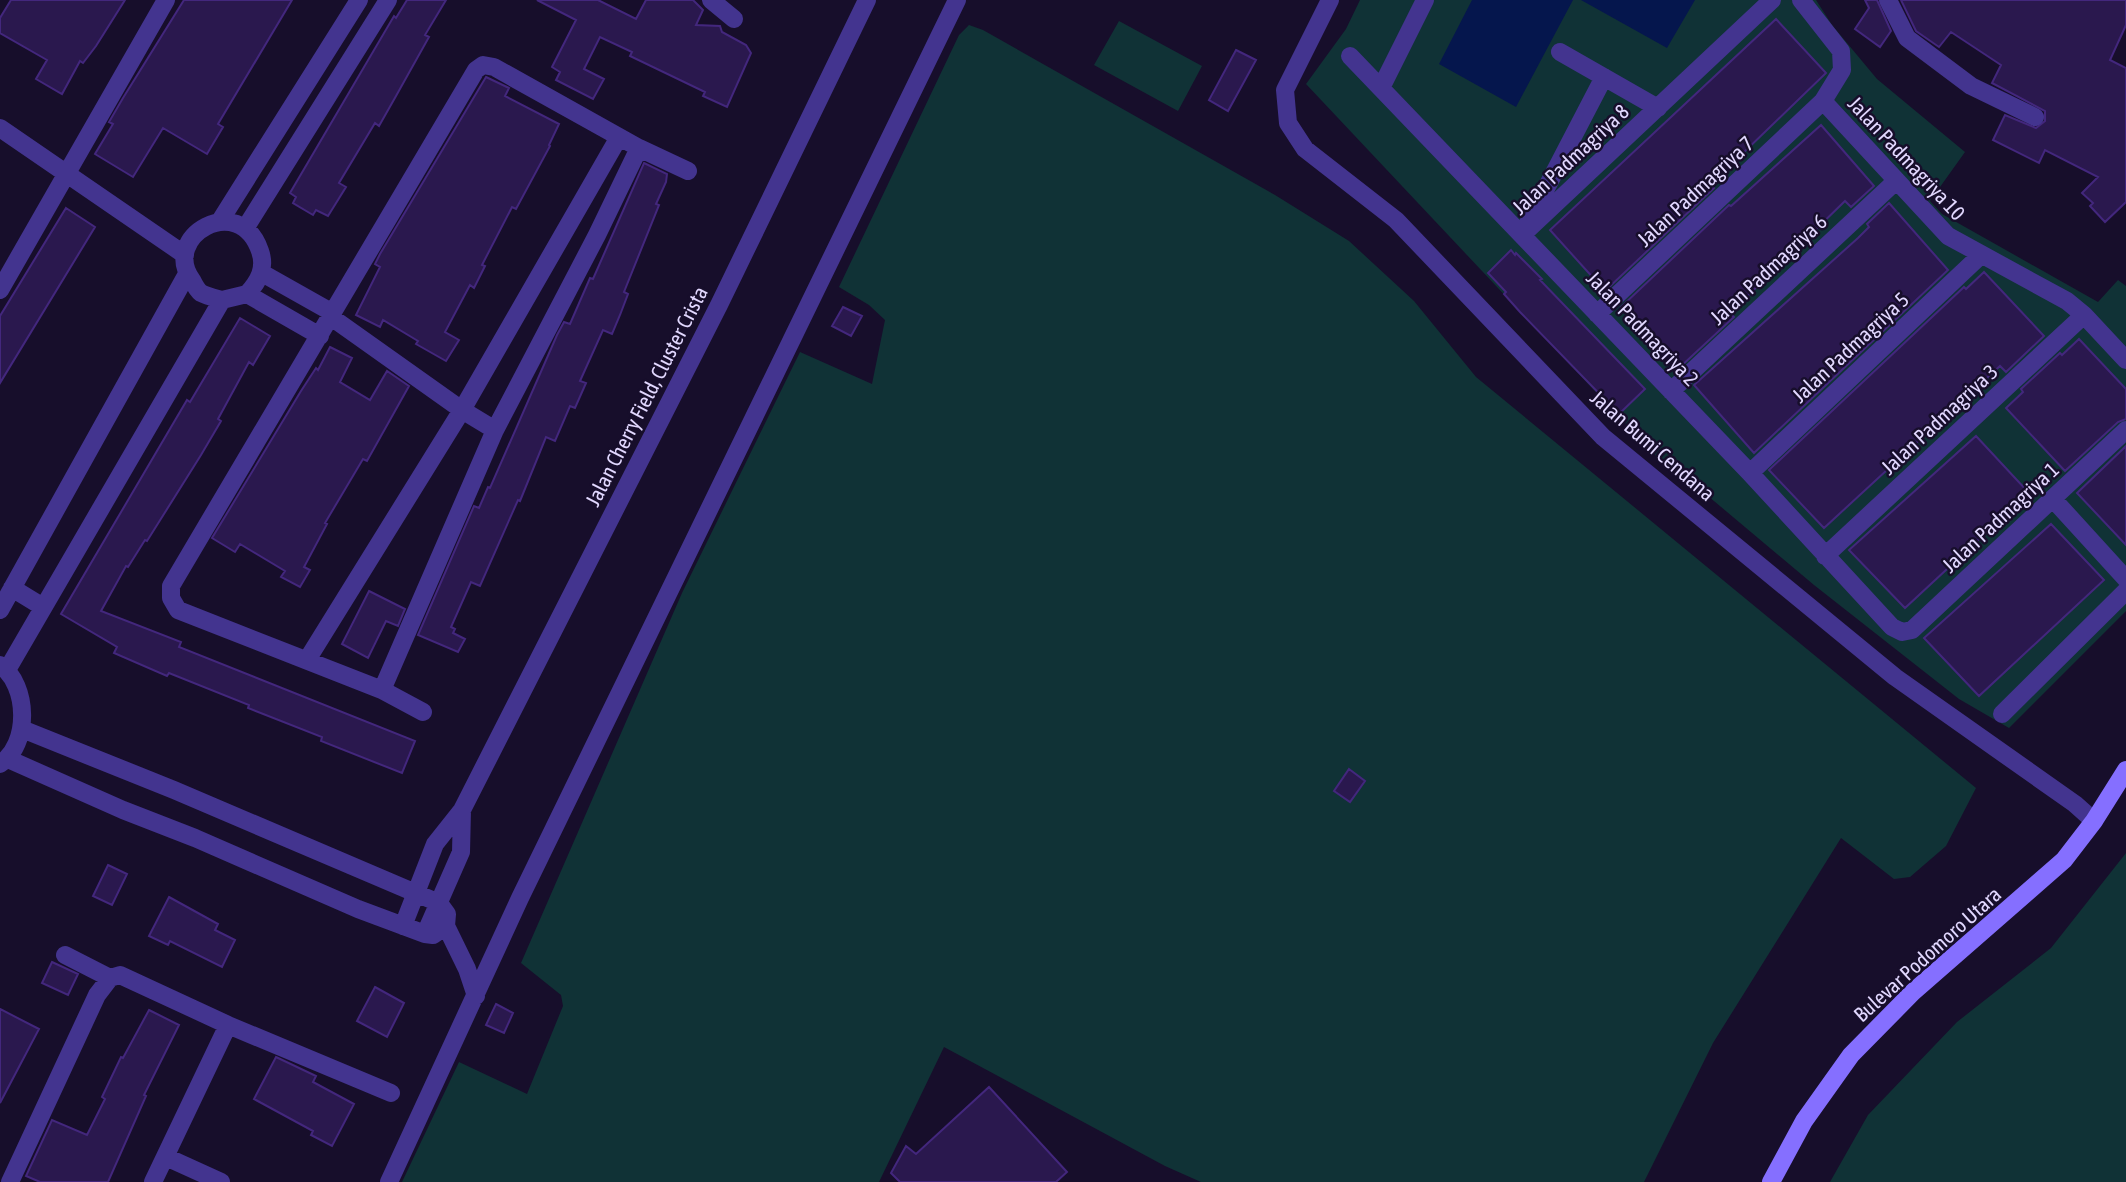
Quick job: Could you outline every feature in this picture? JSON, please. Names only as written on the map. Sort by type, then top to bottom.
[{"type":"street","points":[[0,290],[166,0]]},
{"type":"street","points":[[220,221],[359,0]]},
{"type":"street","points":[[246,227],[388,0]]},
{"type":"street","points":[[711,0],[734,19]]},
{"type":"street","name":"Jalan Cherry Field, Cluster Crista","points":[[462,810],[719,305],[867,0]]},
{"type":"street","points":[[389,1182],[526,885],[957,0]]},
{"type":"street","name":"Jalan Bumi Cendana","points":[[1330,0],[1285,90],[1288,123],[1305,149],[1396,220],[1603,437],[1895,677],[2094,821]]},
{"type":"street","points":[[1381,88],[1424,0]]},
{"type":"street","name":"Jalan Padmagriya 8","points":[[1522,236],[1772,0]]},
{"type":"street","name":"Jalan Padmagriya 10","points":[[1801,0],[1841,51],[1842,70],[1823,101],[1948,236],[2067,301],[2084,315],[2126,360]]},
{"type":"street","points":[[1888,0],[1907,38],[1971,86],[2035,117]]},
{"type":"street","name":"Jalan Padmagriya 8","points":[[1560,52],[1658,108]]},
{"type":"street","name":"Jalan Padmagriya 2","points":[[1349,56],[1750,473],[1892,627],[1902,632]]},
{"type":"street","points":[[423,712],[382,690],[178,610],[171,598],[171,586],[476,70],[484,65],[494,67],[639,148],[688,171]]},
{"type":"street","name":"Jalan Padmagriya 8","points":[[1522,236],[1604,77]]},
{"type":"street","name":"Jalan Padmagriya 7","points":[[1597,314],[1823,101]]},
{"type":"street","points":[[0,128],[185,255]]},
{"type":"street","points":[[307,660],[462,410],[619,137]]},
{"type":"street","points":[[382,690],[495,430],[597,235],[639,148]]},
{"type":"street","name":"Jalan Padmagriya 6","points":[[1671,391],[1896,181]]},
{"type":"street","points":[[220,221],[246,227],[257,242],[263,258],[262,273],[247,294],[222,300],[200,292],[187,274],[185,255],[192,237],[204,226],[220,221]]},
{"type":"street","name":"Jalan Padmagriya 5","points":[[1750,473],[1981,255]]},
{"type":"street","points":[[262,273],[332,315],[462,410],[495,430]]},
{"type":"street","points":[[0,610],[187,274]]},
{"type":"street","points":[[247,294],[320,336]]},
{"type":"street","points":[[222,300],[43,607],[3,667],[21,697],[22,729],[4,761],[403,926],[433,935],[446,926]]},
{"type":"street","name":"Jalan Padmagriya 3","points":[[1825,556],[2084,315]]},
{"type":"street","name":"Jalan Padmagriya 1","points":[[1902,632],[1912,630],[2126,430]]},
{"type":"street","points":[[2053,499],[2126,579]]},
{"type":"street","points":[[12,588],[43,607]]},
{"type":"street","points":[[2002,714],[2126,591]]},
{"type":"street","points":[[22,729],[439,902],[447,914],[446,926],[467,969],[476,996]]},
{"type":"street","name":"Bulevar Podomoro Utara","points":[[1772,1182],[1804,1121],[1851,1055],[1913,992],[2064,860],[2094,821],[2126,770]]},
{"type":"street","points":[[403,926],[435,844],[462,810]]},
{"type":"street","points":[[425,934],[461,852],[462,810]]},
{"type":"street","points":[[65,955],[110,978]]},
{"type":"street","points":[[10,1182],[97,995],[110,978],[120,975],[228,1025],[391,1093]]},
{"type":"street","points":[[153,1182],[228,1025]]},
{"type":"street","points":[[166,1157],[221,1182]]},
{"type":"green space","points":[[1360,0],[1816,0],[1832,25],[1877,79],[1965,152],[1930,201],[1942,214],[2098,302],[2118,280],[2126,286],[2126,611],[2009,728],[1959,699],[1814,585],[1658,458],[1306,84],[1346,29]]},
{"type":"green space","points":[[1119,21],[1202,66],[1178,111],[1094,65]]},
{"type":"green space","points":[[969,25],[983,30],[1275,195],[1349,241],[1414,301],[1476,377],[1976,788],[1946,846],[1910,877],[1894,879],[1841,838],[1713,1043],[1644,1182],[1201,1182],[1165,1166],[944,1047],[879,1182],[402,1182],[459,1062],[527,1094],[563,1006],[561,995],[521,963],[682,593],[800,352],[872,384],[885,320],[869,305],[839,287],[959,35]]},
{"type":"green space","points":[[2126,853],[2126,1182],[1830,1182],[1868,1115],[1957,1022],[2051,948]]},
{"type":"shaded area","points":[[1472,0],[1573,0],[1516,107],[1439,64]]},
{"type":"shaded area","points":[[1581,0],[1695,0],[1667,48]]},
{"type":"building","points":[[11,0],[125,0],[96,46],[83,63],[80,61],[62,94],[36,79],[47,60],[0,33],[0,18]]},
{"type":"building","points":[[184,0],[292,0],[218,124],[223,127],[207,154],[163,128],[133,177],[95,154],[113,124],[109,122]]},
{"type":"building","points":[[407,0],[446,0],[425,35],[429,37],[379,126],[375,123],[339,183],[346,187],[328,216],[316,210],[313,215],[293,203],[296,197],[290,193],[394,16],[396,18]]},
{"type":"building","points":[[537,0],[598,0],[636,19],[646,0],[693,0],[703,10],[696,25],[720,26],[722,32],[746,45],[751,53],[727,107],[703,96],[705,92],[630,56],[632,52],[600,37],[584,69],[604,79],[593,99],[556,80],[560,72],[552,67],[576,20]]},
{"type":"building","points":[[1865,0],[1877,0],[1891,31],[1880,47],[1855,29],[1869,8]]},
{"type":"building","points":[[1901,0],[2126,0],[2126,25],[2110,60],[2126,68],[2126,202],[2105,222],[2090,206],[2093,203],[2082,193],[2098,177],[2045,150],[2039,163],[1993,140],[2005,115],[2036,128],[2045,121],[2045,111],[1992,83],[2001,65],[1951,32],[1939,47],[1916,31]]},
{"type":"building","points":[[1776,19],[1826,73],[1710,185],[1714,188],[1605,291],[1550,230]]},
{"type":"building","points":[[1236,50],[1256,60],[1228,111],[1209,100]]},
{"type":"building","points":[[486,77],[509,88],[505,96],[559,124],[516,209],[512,207],[482,265],[485,266],[474,288],[470,285],[445,332],[459,340],[446,361],[416,344],[418,341],[383,320],[380,327],[356,315],[380,267],[375,264],[380,254]]},
{"type":"building","points":[[1821,125],[1874,186],[1851,207],[1845,201],[1730,313],[1734,317],[1679,368],[1621,307],[1729,205]]},
{"type":"building","points":[[644,163],[667,174],[666,182],[624,292],[628,294],[612,334],[603,330],[580,381],[586,383],[575,408],[570,406],[555,441],[546,437],[520,501],[518,500],[480,586],[471,582],[451,627],[455,629],[453,633],[465,639],[458,652],[418,635],[474,506],[479,508],[488,487],[490,488],[557,335],[564,322],[570,324],[590,278],[593,279]]},
{"type":"building","points":[[1889,203],[1948,270],[1754,453],[1694,385],[1858,238],[1869,227],[1867,224]]},
{"type":"building","points":[[66,208],[95,227],[0,383],[0,316]]},
{"type":"building","points":[[1511,250],[1542,279],[1540,280],[1645,389],[1619,414],[1520,312],[1488,273]]},
{"type":"building","points":[[1984,272],[2044,336],[2006,372],[2000,366],[1824,528],[1769,470],[1964,287],[1966,289]]},
{"type":"building","points":[[843,307],[862,316],[851,336],[832,326]]},
{"type":"building","points":[[240,318],[270,336],[253,365],[249,362],[218,419],[221,421],[201,455],[147,541],[145,540],[128,567],[126,566],[101,611],[181,642],[179,647],[415,741],[402,773],[321,741],[322,737],[248,708],[249,705],[169,673],[167,676],[114,653],[117,647],[61,614],[187,400],[190,402]]},
{"type":"building","points":[[2079,339],[2126,389],[2126,419],[2118,422],[2065,471],[2006,408],[2023,392],[2021,389]]},
{"type":"building","points":[[330,347],[352,358],[340,382],[370,400],[387,371],[409,386],[367,461],[363,459],[325,523],[327,524],[304,567],[310,570],[300,587],[281,577],[285,571],[240,544],[235,552],[212,538]]},
{"type":"building","points":[[1976,436],[2029,493],[1905,608],[1849,550]]},
{"type":"building","points":[[2126,446],[2126,545],[2077,493]]},
{"type":"building","points":[[2051,524],[2104,580],[1979,696],[1924,638]]},
{"type":"building","points":[[369,591],[405,609],[398,626],[386,621],[368,658],[342,644]]},
{"type":"building","points":[[1349,769],[1365,781],[1350,802],[1334,791]]},
{"type":"building","points":[[108,865],[127,874],[112,905],[93,896]]},
{"type":"building","points":[[169,897],[218,924],[215,930],[235,940],[222,967],[170,941],[168,945],[149,936]]},
{"type":"building","points":[[52,962],[78,974],[68,995],[42,983]]},
{"type":"building","points":[[375,987],[404,1003],[387,1037],[357,1021]]},
{"type":"building","points":[[496,1004],[513,1013],[504,1033],[486,1025]]},
{"type":"building","points":[[0,1009],[39,1029],[0,1103]]},
{"type":"building","points":[[149,1010],[179,1025],[144,1095],[146,1096],[108,1182],[40,1182],[26,1176],[52,1120],[87,1135],[105,1099],[102,1097],[121,1057],[123,1058]]},
{"type":"building","points":[[276,1057],[316,1076],[313,1082],[354,1104],[332,1146],[311,1135],[313,1131],[254,1099]]},
{"type":"building","points":[[989,1087],[1067,1172],[1056,1182],[900,1182],[891,1173],[906,1146],[916,1154]]}]
